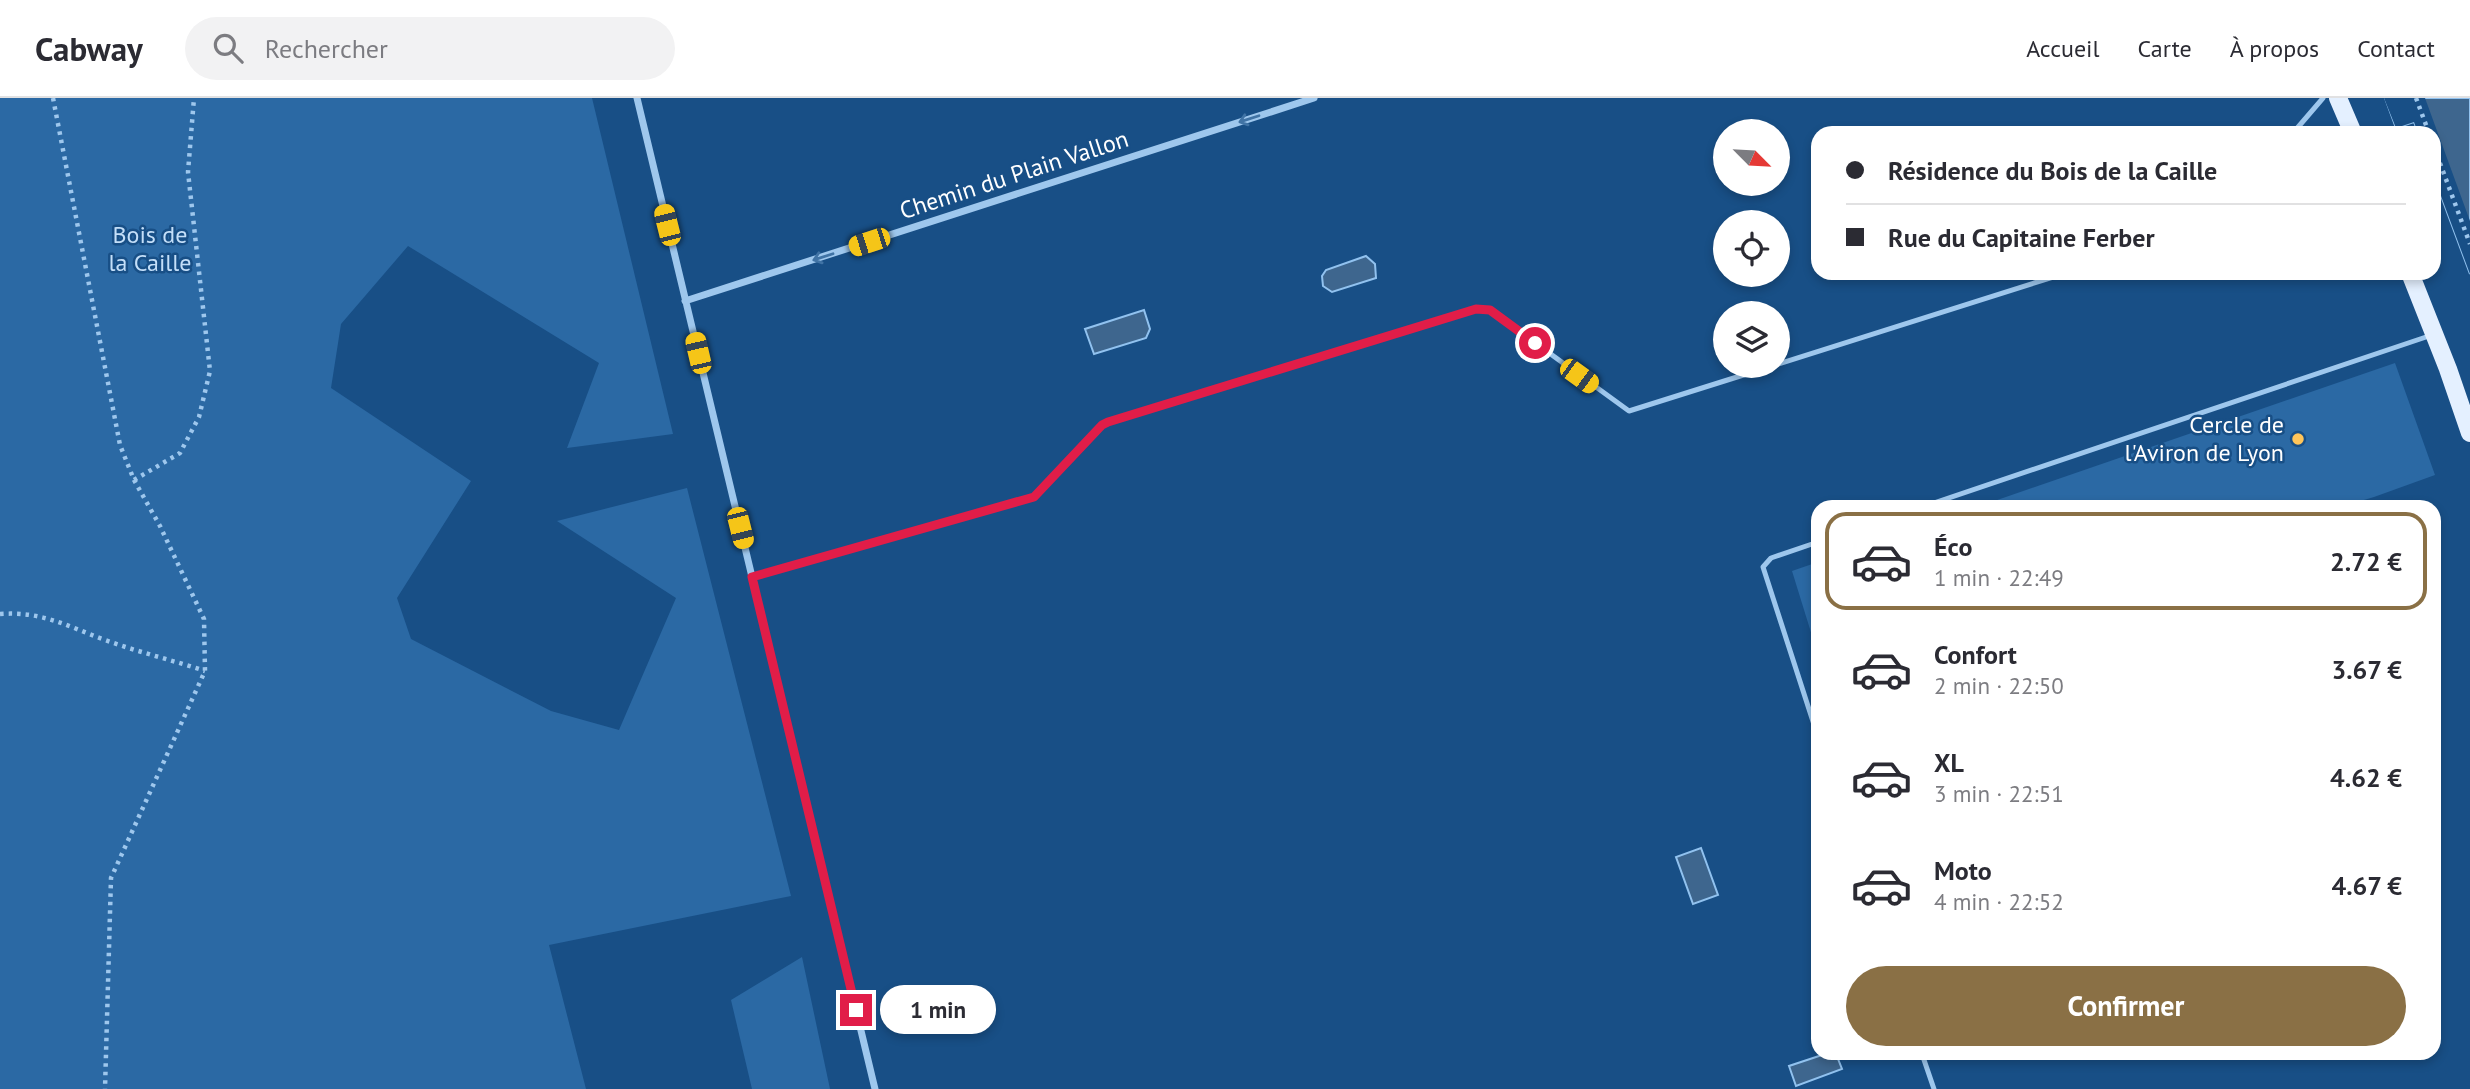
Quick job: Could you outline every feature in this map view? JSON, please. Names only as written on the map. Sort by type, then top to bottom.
[{"type":"main road","points":[[2338,98],[2350,126]]},
{"type":"main road","points":[[2413,280],[2470,433]]},
{"type":"street","points":[[636,98],[875,1089]]},
{"type":"street","name":"Chemin du Plain Vallon","points":[[685,301],[1314,98]]},
{"type":"lane","points":[[2299,126],[2323,98]]},
{"type":"lane","points":[[1790,360],[2044,280]]},
{"type":"lane","points":[[752,577],[1034,497],[1102,425],[1108,422],[1476,309],[1490,310],[1629,411],[1734,378]]},
{"type":"lane","points":[[1943,500],[2435,334]]},
{"type":"lane","points":[[1811,543],[1770,558],[1763,567],[1811,715]]},
{"type":"lane","points":[[1924,1060],[1934,1089]]},
{"type":"path","points":[[53,98],[120,445],[134,480],[160,526],[204,619],[205,671],[111,878],[105,1089]]},
{"type":"path","points":[[134,480],[180,453],[199,417],[210,371],[188,172],[194,98]]},
{"type":"path","points":[[2416,98],[2426,126]]},
{"type":"path","points":[[2441,166],[2470,244]]},
{"type":"path","points":[[0,614],[23,613],[61,622],[106,640],[205,671]]},
{"type":"green space","name":"Bois de la Caille","points":[[0,98],[592,98],[673,434],[567,448],[599,363],[408,246],[341,324],[331,388],[471,481],[397,598],[411,639],[551,711],[619,730],[676,598],[557,521],[687,488],[791,896],[549,945],[586,1089],[0,1089]]},
{"type":"green space","name":"Cercle de l'Aviron de Lyon","points":[[2395,363],[2435,475],[2364,500],[1997,500]]},
{"type":"green space","points":[[1811,564],[1811,632],[1792,571]]},
{"type":"green space","points":[[802,957],[830,1089],[752,1089],[731,1000]]},
{"type":"shaded area","points":[[2385,98],[2470,98],[2470,274],[2441,196],[2441,126],[2415,126],[2414,122],[2395,126]]},
{"type":"shaded area","points":[[1366,256],[1375,264],[1376,278],[1332,292],[1323,286],[1322,276],[1326,270]]},
{"type":"shaded area","points":[[1144,310],[1150,329],[1146,338],[1094,354],[1085,329]]},
{"type":"shaded area","points":[[1701,848],[1718,895],[1693,904],[1676,857]]},
{"type":"shaded area","points":[[1811,1059],[1838,1060],[1842,1069],[1796,1086],[1789,1066]]},
{"type":"pier","points":[[2384,98],[2425,98],[2435,126],[2415,126],[2414,122],[2395,126]]},
{"type":"pier","points":[[2441,142],[2470,221],[2470,274],[2441,196]]},
{"type":"place","name":"Cercle de l'Aviron de Lyon","points":[[2298,439]]},
{"type":"route","points":[[856,1010],[752,577],[1034,497],[1102,425],[1108,422],[1476,309],[1490,310],[1535,343]]}]
